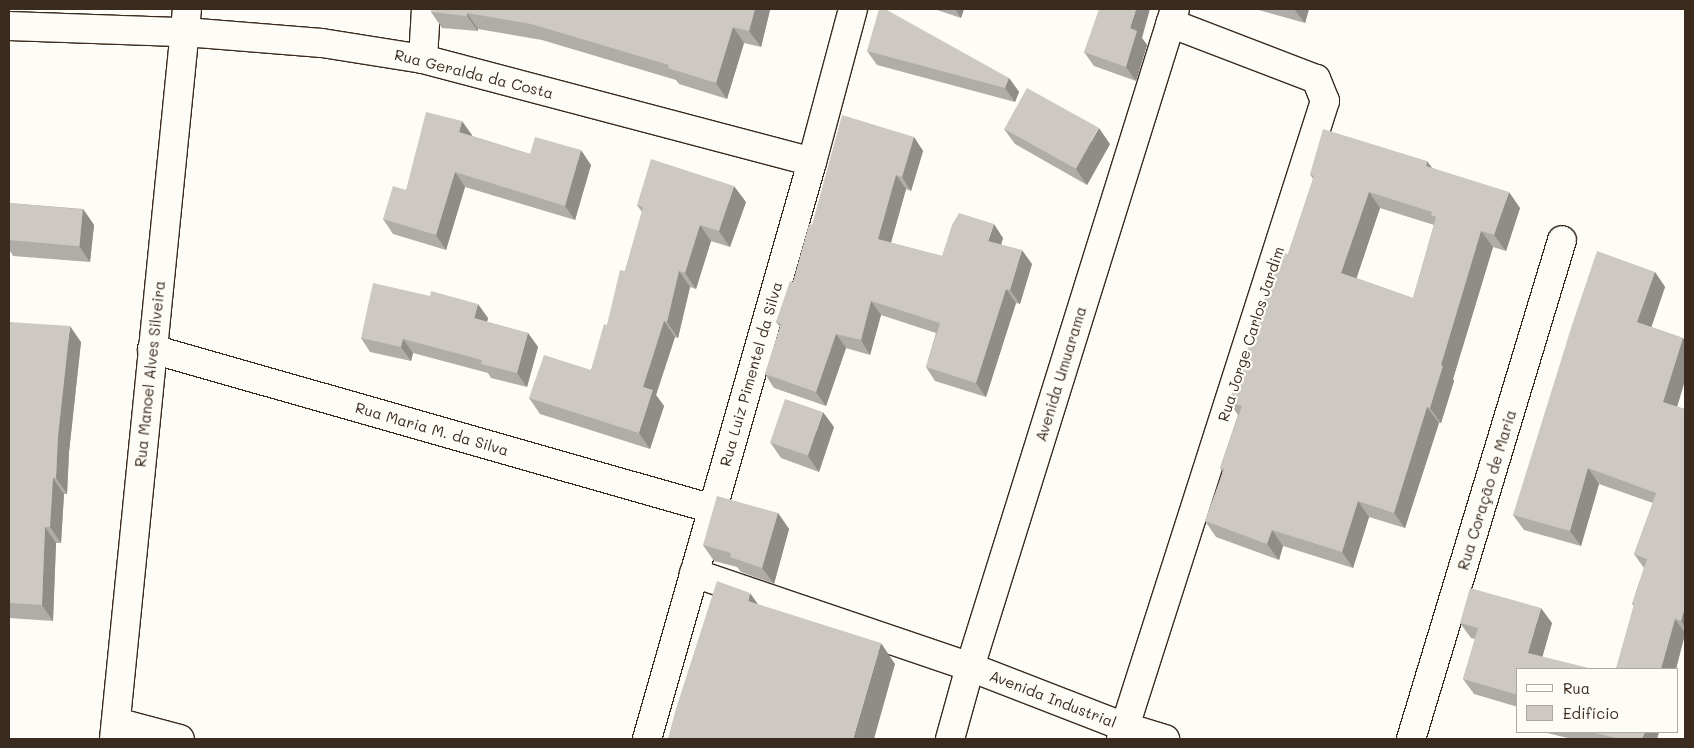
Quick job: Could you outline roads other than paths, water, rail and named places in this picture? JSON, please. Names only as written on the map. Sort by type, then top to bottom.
[{"type":"street","points":[[422,59],[426,9]]},
{"type":"street","name":"Rua Luiz Pimentel da Silva","points":[[647,739],[812,162],[853,9]]},
{"type":"street","name":"Avenida Umuarama","points":[[950,739],[970,667],[1172,16]]},
{"type":"street","name":"Rua Jorge Carlos Jardim","points":[[1123,733],[1325,102],[1316,79],[1172,16]]},
{"type":"street","name":"Rua Geralda da Costa","points":[[9,26],[186,20],[422,59],[812,162]]},
{"type":"street","name":"Rua Manoel Alves Silveira","points":[[115,731],[186,20]]},
{"type":"street","name":"Rua Coração de Maria","points":[[1411,739],[1562,240]]},
{"type":"street","name":"Rua Maria M. da Silva","points":[[152,349],[713,509]]},
{"type":"street","name":"Avenida Industrial","points":[[694,573],[970,667],[1123,733],[1165,739]]},
{"type":"street","points":[[115,731],[180,739]]}]
